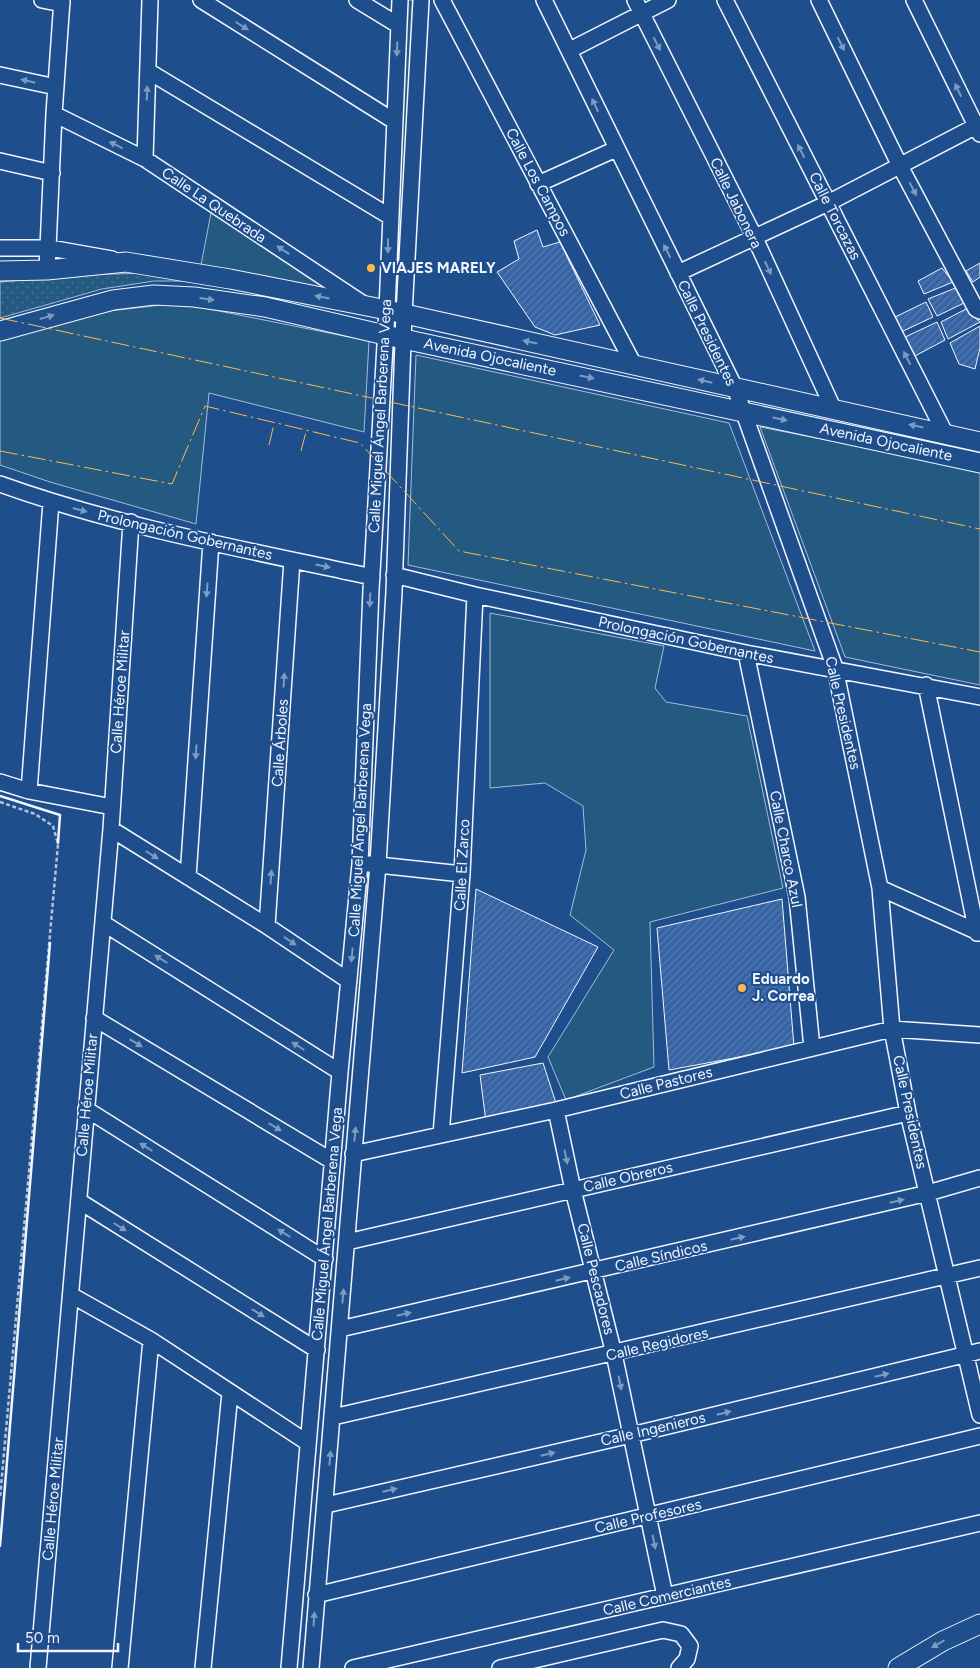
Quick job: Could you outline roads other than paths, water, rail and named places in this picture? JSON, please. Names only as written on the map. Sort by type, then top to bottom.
[{"type":"main road","name":"Avenida Ojocaliente","points":[[0,271],[47,270],[126,262],[230,279],[395,312],[735,388],[945,432],[980,442]]},
{"type":"main road","name":"Avenida Ojocaliente","points":[[0,331],[113,300],[154,295],[194,297],[266,307],[385,335],[742,410],[980,463]]},
{"type":"main road","points":[[898,1668],[943,1641],[980,1624]]},
{"type":"street","points":[[42,0],[62,2],[54,114],[50,248],[47,270]]},
{"type":"street","points":[[145,159],[150,0]]},
{"type":"street","points":[[201,0],[394,122]]},
{"type":"street","points":[[357,0],[398,26]]},
{"type":"street","name":"Calle Miguel Ángel Barberena Vega","points":[[311,1668],[378,864],[394,575],[404,338],[395,312],[389,216],[400,0]]},
{"type":"street","name":"Calle Miguel Ángel Barberena Vega","points":[[289,1668],[332,1161],[360,864],[372,577],[385,335],[395,312],[421,0]]},
{"type":"street","name":"Calle Los Campos","points":[[442,0],[634,365]]},
{"type":"street","name":"Calle Presidentes","points":[[544,0],[735,388],[836,668],[880,888],[892,1029],[908,1112],[980,1415]]},
{"type":"street","points":[[570,50],[638,6],[668,0]]},
{"type":"street","name":"Calle Torcazas","points":[[725,0],[945,432]]},
{"type":"street","points":[[819,0],[900,166],[976,309],[980,311]]},
{"type":"street","points":[[678,273],[828,203],[979,128],[914,0]]},
{"type":"street","name":"Calle Jabonera","points":[[638,6],[754,236],[833,408]]},
{"type":"street","points":[[148,70],[389,216]]},
{"type":"street","points":[[0,75],[56,87]]},
{"type":"street","name":"Calle La Quebrada","points":[[54,114],[145,159],[367,307]]},
{"type":"street","points":[[538,184],[616,149]]},
{"type":"street","points":[[0,161],[52,172]]},
{"type":"street","name":"Avenida Ojocaliente","points":[[0,246],[50,248],[126,262]]},
{"type":"street","name":"Prolongación Gobernantes","points":[[0,484],[51,502],[211,542],[372,577]]},
{"type":"street","points":[[29,791],[51,502]]},
{"type":"street","name":"Calle Héroe Militar","points":[[38,1668],[111,829],[131,522]]},
{"type":"street","points":[[188,877],[211,542]]},
{"type":"street","name":"Calle Árboles","points":[[267,926],[292,560]]},
{"type":"street","name":"Prolongación Gobernantes","points":[[394,575],[475,595],[746,653],[836,668],[980,697]]},
{"type":"street","name":"Calle El Zarco","points":[[441,1135],[462,874],[475,595]]},
{"type":"street","name":"Calle Charco Azul","points":[[746,653],[797,897],[812,1048]]},
{"type":"street","points":[[926,686],[979,933]]},
{"type":"street","points":[[0,782],[29,791],[112,807]]},
{"type":"street","points":[[111,829],[267,926],[349,980]]},
{"type":"street","points":[[360,864],[378,864],[462,874]]},
{"type":"street","points":[[880,888],[979,933]]},
{"type":"street","points":[[103,923],[340,1072]]},
{"type":"street","points":[[94,1018],[332,1161]]},
{"type":"street","name":"Calle Pastores","points":[[353,1154],[556,1110],[892,1029],[980,1035]]},
{"type":"street","points":[[86,1109],[325,1259]]},
{"type":"street","name":"Calle Pescadores","points":[[556,1110],[573,1190],[614,1354],[665,1596]]},
{"type":"street","name":"Calle Obreros","points":[[347,1242],[908,1112]]},
{"type":"street","name":"Calle Síndicos","points":[[340,1329],[594,1272],[928,1193],[980,1178]]},
{"type":"street","points":[[79,1201],[317,1350]]},
{"type":"street","name":"Calle Regidores","points":[[333,1417],[614,1354],[980,1268]]},
{"type":"street","points":[[71,1295],[151,1340],[308,1443]]},
{"type":"street","points":[[120,1668],[151,1340]]},
{"type":"street","name":"Calle Ingenieros","points":[[326,1505],[631,1435],[980,1351]]},
{"type":"street","points":[[203,1668],[230,1393]]},
{"type":"street","name":"Calle Profesores","points":[[316,1595],[980,1436]]},
{"type":"street","name":"Calle Comerciantes","points":[[353,1668],[980,1523]]},
{"type":"street","points":[[500,1668],[663,1630],[681,1634],[690,1646],[686,1659],[679,1668]]},
{"type":"place","name":"VIAJES MARELY","points":[[371,268]]},
{"type":"place","name":"Eduardo J. Correa","points":[[742,988]]}]
